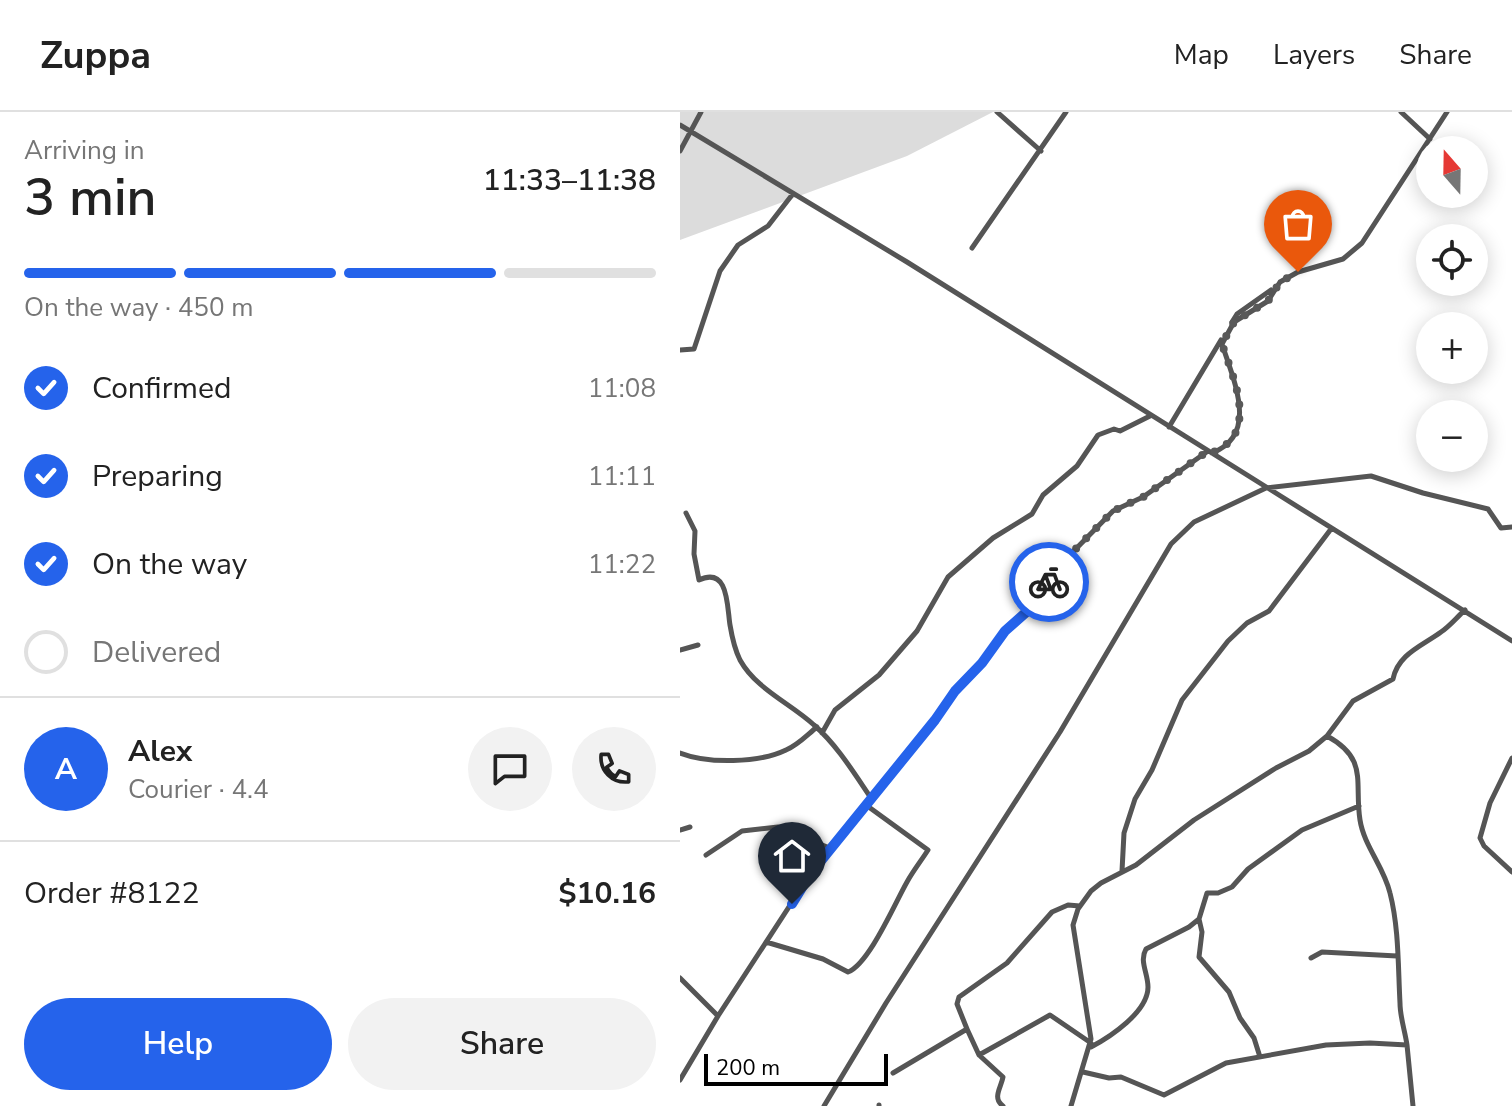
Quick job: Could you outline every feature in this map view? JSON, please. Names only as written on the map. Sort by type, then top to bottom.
[{"type":"street","points":[[680,151],[701,112]]},
{"type":"street","points":[[997,112],[1041,151]]},
{"type":"street","points":[[972,248],[1066,112]]},
{"type":"street","points":[[1401,112],[1427,136]]},
{"type":"street","points":[[1432,136],[1447,112]]},
{"type":"street","points":[[680,125],[907,262],[1512,641]]},
{"type":"street","points":[[1169,427],[1237,314],[1288,277],[1350,254],[1378,220],[1416,161]]},
{"type":"street","points":[[680,350],[694,349],[720,271],[738,245],[768,226],[792,195]]},
{"type":"street","points":[[680,1080],[801,887],[955,691],[982,663],[1005,631],[1040,600],[1062,563],[1113,511],[1143,497],[1210,452],[1226,448],[1241,414],[1234,379],[1222,344],[1234,322],[1268,301],[1275,288]]},
{"type":"street","points":[[822,733],[835,710],[879,675],[917,631],[948,577],[993,538],[1032,514],[1043,495],[1077,466],[1098,435],[1114,429],[1120,431],[1151,416]]},
{"type":"street","points":[[824,1106],[886,1003],[1060,732],[1171,544],[1194,522],[1266,488],[1371,476],[1488,509],[1501,528],[1512,527]]},
{"type":"street","points":[[686,513],[695,531],[694,554],[699,580],[707,576],[718,579],[724,587],[734,649],[745,669],[817,727],[871,798]]},
{"type":"street","points":[[1122,871],[1124,833],[1135,799],[1152,770],[1182,700],[1228,641],[1247,623],[1269,611],[1331,529]]},
{"type":"street","points":[[1071,1106],[1083,1072],[1091,1032],[1073,925],[1074,916],[1091,891],[1154,852],[1201,816],[1276,768],[1304,755],[1327,736],[1353,701],[1393,679],[1397,666],[1407,655],[1441,632],[1465,610]]},
{"type":"street","points":[[680,650],[698,645]]},
{"type":"street","points":[[680,753],[698,760],[776,754],[794,746],[817,727]]},
{"type":"street","points":[[1327,736],[1346,748],[1354,759],[1360,779],[1359,806],[1364,836],[1382,866],[1391,895],[1413,1106]]},
{"type":"street","points":[[1512,758],[1490,803],[1480,838],[1484,846],[1512,872]]},
{"type":"street","points":[[766,942],[823,959],[848,972],[856,967],[878,937],[928,850],[866,805]]},
{"type":"street","points":[[1260,1057],[1254,1038],[1240,1018],[1229,992],[1199,957],[1202,932],[1199,919],[1207,893],[1218,893],[1232,887],[1248,869],[1302,830],[1359,806]]},
{"type":"street","points":[[680,830],[690,827]]},
{"type":"street","points":[[706,855],[742,831],[778,827],[832,849]]},
{"type":"street","points":[[1003,1106],[998,1103],[997,1096],[1003,1077],[979,1055],[957,1004],[959,997],[1007,963],[1052,912],[1068,905],[1080,906]]},
{"type":"street","points":[[1090,1045],[1117,1033],[1147,994],[1143,959],[1146,949],[1199,919]]},
{"type":"street","points":[[1311,958],[1322,952],[1397,956]]},
{"type":"street","points":[[680,978],[718,1016]]},
{"type":"street","points":[[979,1055],[1050,1015],[1090,1045]]},
{"type":"street","points":[[893,1073],[967,1029]]},
{"type":"street","points":[[1083,1072],[1109,1078],[1121,1077],[1164,1095],[1218,1065],[1300,1048],[1345,1044],[1407,1045]]},
{"type":"shaded area","points":[[680,112],[993,112],[907,156],[680,240]]},
{"type":"way so far","points":[[1049,582],[1062,563],[1113,511],[1143,497],[1208,451],[1211,453],[1226,448],[1241,414],[1234,379],[1222,344],[1234,322],[1268,301],[1280,282],[1298,272]]},
{"type":"route","points":[[792,904],[811,873],[955,691],[982,663],[1013,622],[1034,607],[1049,582]]}]
